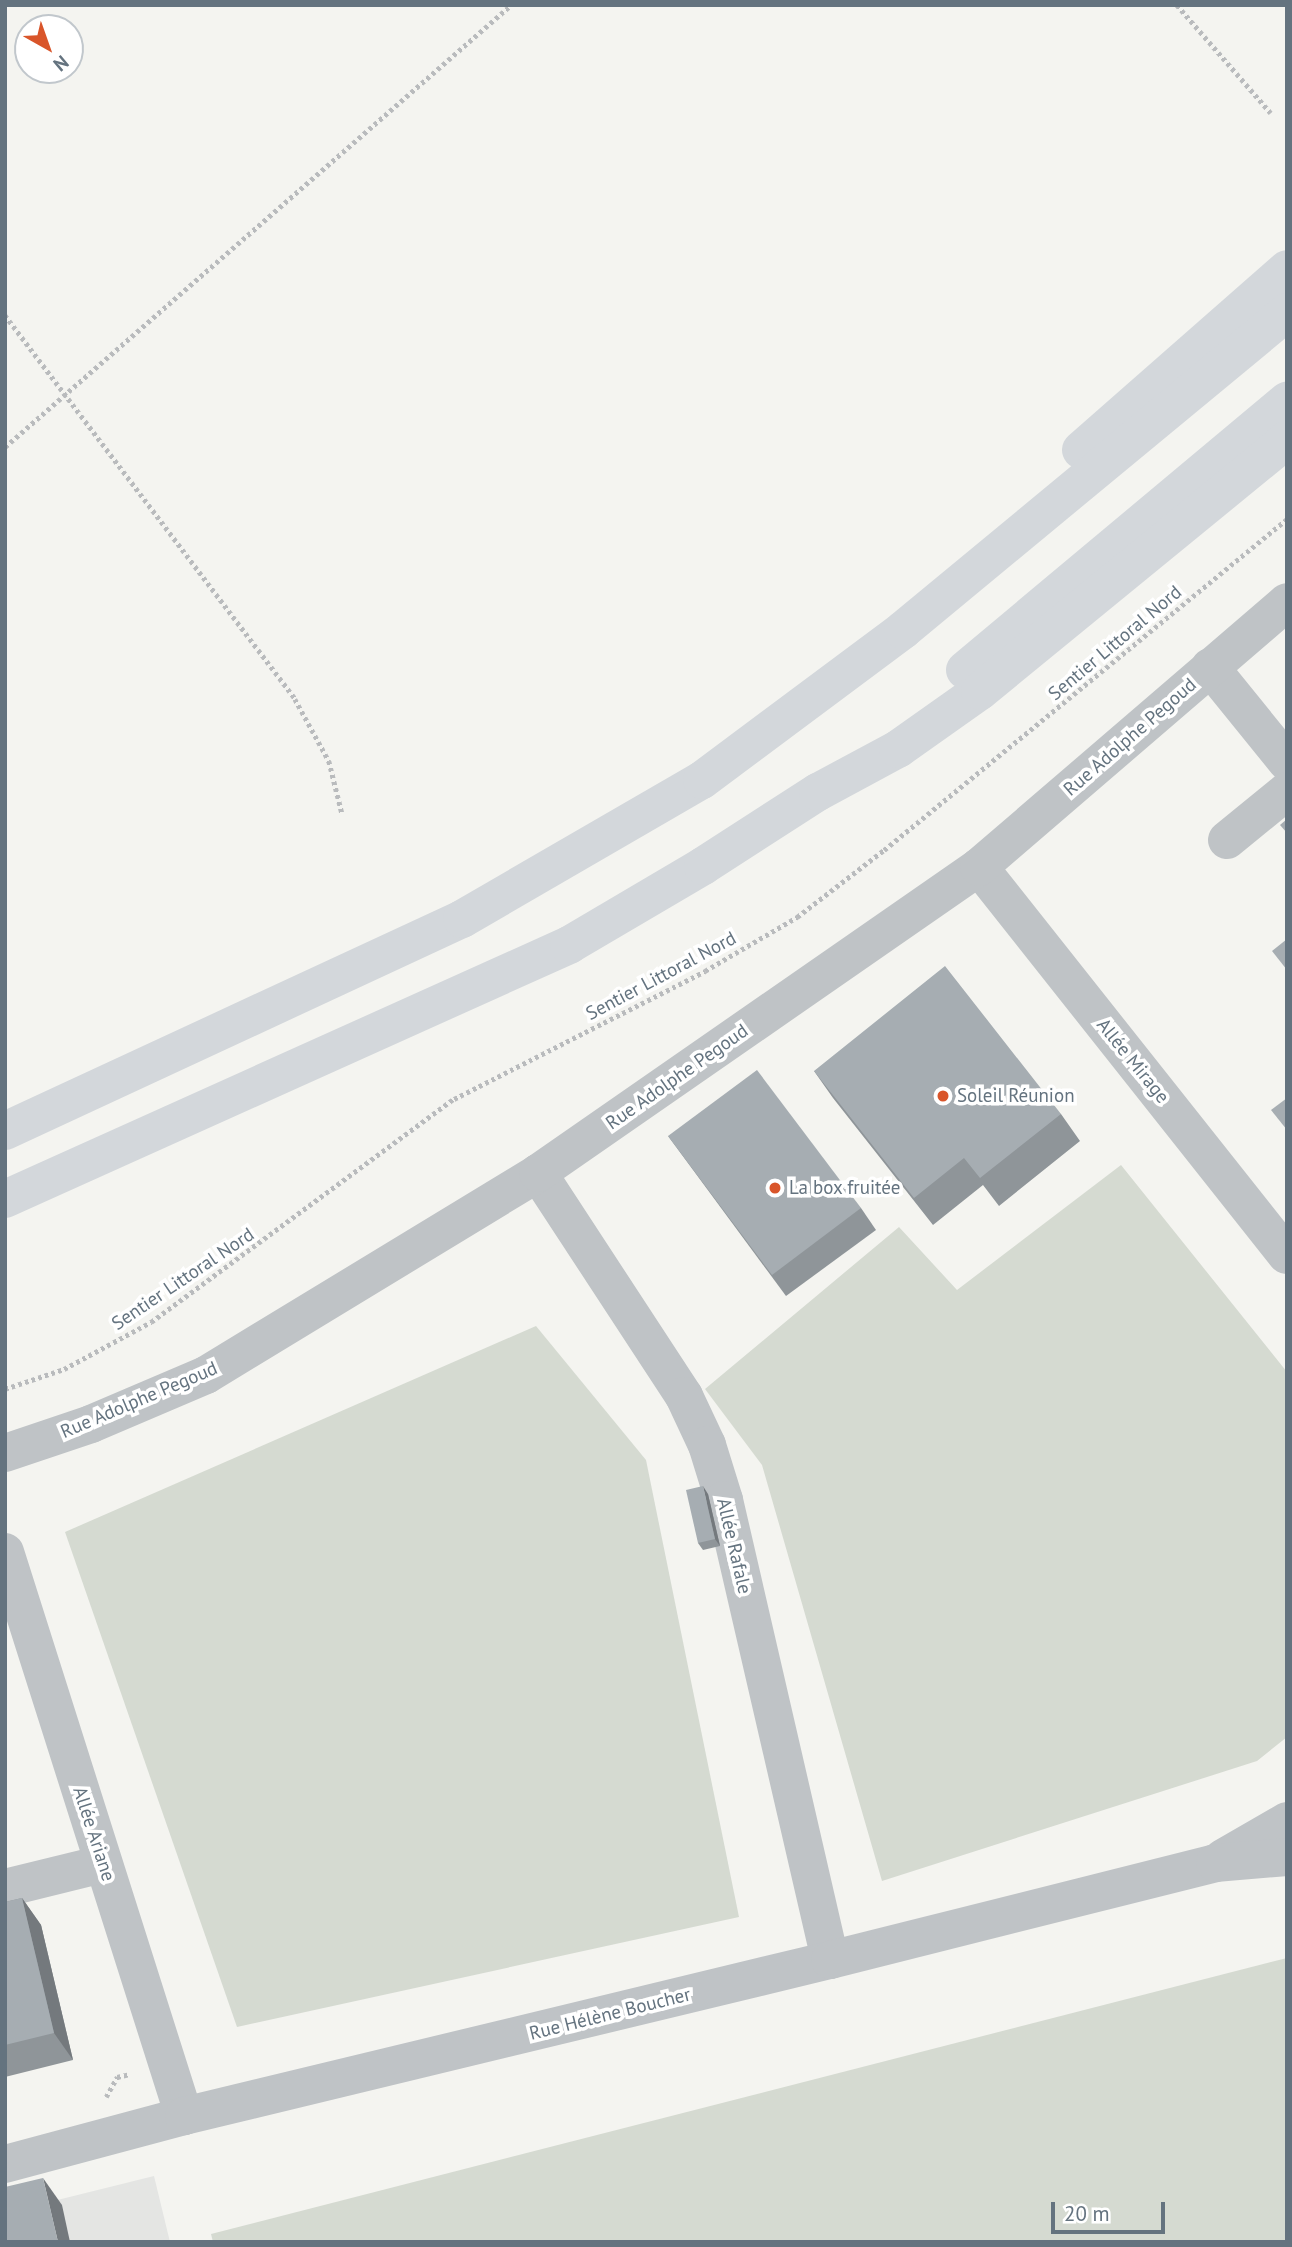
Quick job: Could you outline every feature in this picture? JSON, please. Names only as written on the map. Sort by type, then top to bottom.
[{"type":"highway","points":[[902,630],[930,587],[965,551],[1287,269]]},
{"type":"highway","points":[[5,1131],[462,919],[702,780],[902,630],[1287,312]]},
{"type":"highway","points":[[818,792],[1287,401]]},
{"type":"highway","points":[[5,1199],[569,945],[703,866],[818,792],[898,749],[980,691],[1287,440]]},
{"type":"street","name":"Rue Adolphe Pegoud","points":[[5,1453],[91,1424],[206,1375],[538,1173],[979,867],[1287,602]]},
{"type":"street","points":[[1210,667],[1287,762]]},
{"type":"street","points":[[1227,840],[1287,791]]},
{"type":"street","name":"Allée Mirage","points":[[979,867],[1284,1246]]},
{"type":"street","name":"Allée Rafale","points":[[538,1173],[684,1396],[707,1445],[723,1500],[830,1961]]},
{"type":"street","name":"Allée Ariane","points":[[5,1552],[184,2116]]},
{"type":"street","name":"Rue Hélène Boucher","points":[[1215,1863],[1287,1821]]},
{"type":"street","name":"Rue Hélène Boucher","points":[[5,2164],[184,2116],[830,1961],[1215,1863],[1287,1857]]},
{"type":"street","points":[[5,1888],[103,1864]]},
{"type":"path","points":[[5,447],[511,5]]},
{"type":"path","points":[[1177,5],[1271,113]]},
{"type":"path","points":[[5,315],[66,392],[295,699],[329,761],[342,813]]},
{"type":"path","name":"Sentier Littoral Nord","points":[[5,1390],[64,1369],[151,1322],[337,1188],[454,1099],[705,971],[796,917],[884,850],[1287,519]]},
{"type":"shaded area","points":[[1121,1165],[1287,1372],[1287,1737],[1257,1761],[882,1881],[762,1465],[705,1389],[899,1227],[957,1290]]},
{"type":"shaded area","points":[[536,1326],[646,1460],[739,1917],[237,2027],[65,1532]]},
{"type":"shaded area","points":[[1287,1958],[1287,2242],[213,2242],[211,2234]]},
{"type":"shaded area","points":[[154,2176],[170,2242],[5,2242],[5,2213]]},
{"type":"building","points":[[1287,819],[1287,833],[1280,825]]},
{"type":"building","points":[[1287,939],[1287,970],[1272,951]]},
{"type":"building","points":[[945,966],[1061,1114],[980,1178],[964,1158],[914,1198],[814,1071]]},
{"type":"building","points":[[757,1070],[861,1208],[772,1275],[668,1136]]},
{"type":"building","points":[[1287,1098],[1287,1130],[1271,1110]]},
{"type":"building","points":[[703,1486],[715,1539],[698,1543],[686,1490]]},
{"type":"building","points":[[22,1898],[54,2033],[5,2045],[5,1902]]},
{"type":"building","points":[[43,2178],[58,2242],[5,2242],[5,2187]]},
{"type":"place","name":"Soleil Réunion","points":[[943,1096]]},
{"type":"place","name":"La box fruitée","points":[[775,1188]]}]
